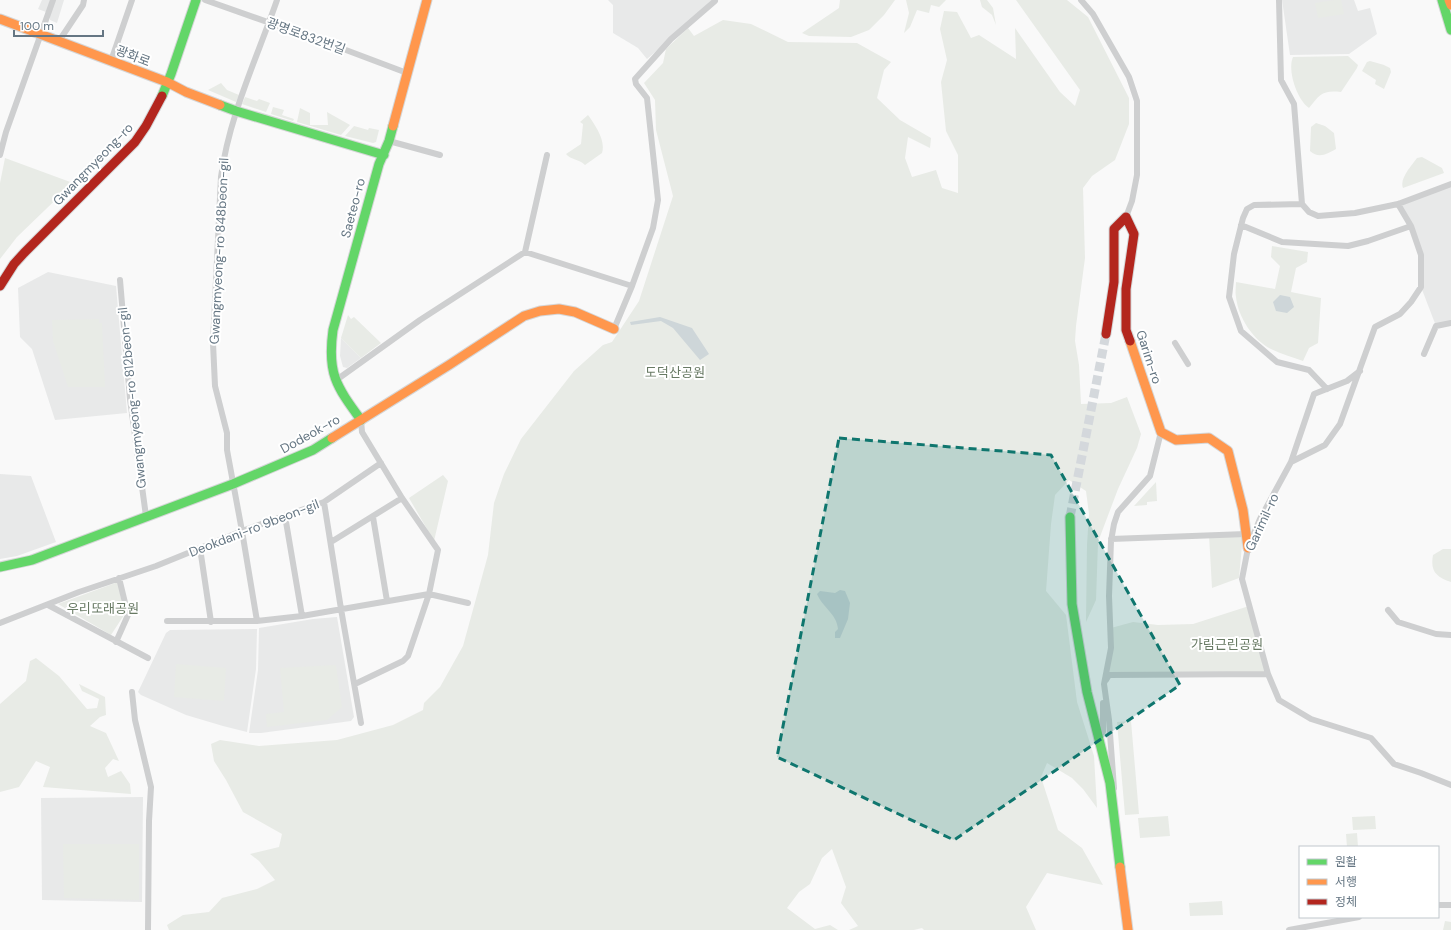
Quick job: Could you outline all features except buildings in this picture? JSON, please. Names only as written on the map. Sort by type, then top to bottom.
[{"type":"street","points":[[0,155],[6,132],[53,0]]},
{"type":"street","points":[[59,41],[83,5],[84,0]]},
{"type":"street","points":[[111,61],[132,0]]},
{"type":"street","name":"Gwangmyeong-ro","points":[[0,285],[14,264],[24,253],[135,142],[151,119],[167,82],[196,0]]},
{"type":"street","name":"광명로832번길","points":[[204,0],[407,73]]},
{"type":"street","name":"Gwangmyeong-ro 848beon-gil","points":[[257,621],[227,450],[227,433],[215,386],[213,343],[221,177],[224,158],[236,111],[269,23],[276,0]]},
{"type":"street","name":"Saeteo-ro","points":[[360,420],[335,381],[332,371],[330,359],[333,330],[379,164],[389,141],[427,0]]},
{"type":"street","points":[[1081,0],[1093,14],[1129,77],[1137,101],[1137,175],[1132,201],[1126,217],[1114,229],[1114,282],[1106,334]]},
{"type":"street","points":[[1279,0],[1281,80],[1294,104],[1302,204],[1309,212],[1318,216],[1355,213],[1398,204],[1451,184]]},
{"type":"street","points":[[1442,0],[1451,30]]},
{"type":"street","points":[[1449,0],[1451,5]]},
{"type":"street","points":[[614,329],[632,286],[653,228],[658,200],[647,98],[636,84],[635,79],[671,38],[715,1]]},
{"type":"street","name":"광화로","points":[[0,19],[167,82],[186,92],[236,111],[384,155]]},
{"type":"street","points":[[389,141],[440,155]]},
{"type":"street","points":[[335,381],[420,320],[525,252],[547,155]]},
{"type":"street","points":[[1302,204],[1254,205],[1247,208],[1234,254],[1229,297],[1241,330],[1277,362],[1309,370],[1327,388]]},
{"type":"street","points":[[1291,462],[1325,445],[1340,424],[1361,371],[1375,326],[1400,314],[1411,302],[1421,287],[1421,255],[1411,226],[1398,204]]},
{"type":"street","name":"Garim-ro","points":[[1126,217],[1134,234],[1126,289],[1126,330],[1161,432]]},
{"type":"street","points":[[1241,225],[1282,242],[1348,246],[1368,242],[1411,226]]},
{"type":"street","points":[[525,252],[592,272],[632,286]]},
{"type":"street","name":"Gwangmyeong-ro 812beon-gil","points":[[120,280],[130,399],[146,516]]},
{"type":"street","name":"Dodeok-ro","points":[[0,567],[32,560],[233,484],[313,450],[448,366],[524,316],[540,311],[559,309],[576,312],[614,329]]},
{"type":"street","points":[[1424,354],[1436,326],[1451,324]]},
{"type":"street","points":[[1175,342],[1188,364]]},
{"type":"street","name":"Garimil-ro","points":[[1361,371],[1347,381],[1314,394],[1291,462],[1260,519],[1248,548],[1242,579],[1268,674],[1279,700],[1311,719],[1371,738],[1394,764],[1451,785]]},
{"type":"street","points":[[355,684],[403,661],[408,656],[429,594],[438,550],[402,498],[362,432],[360,420]]},
{"type":"street","points":[[1098,735],[1103,732],[1104,684],[1111,648],[1109,596],[1111,539],[1118,512],[1150,476],[1161,432],[1176,440],[1209,438],[1228,451],[1243,510],[1248,548]]},
{"type":"street","name":"Deokdani-ro 9beon-gil","points":[[0,624],[48,604],[242,531],[324,502],[381,463]]},
{"type":"street","points":[[331,542],[402,498]]},
{"type":"street","points":[[324,502],[361,723]]},
{"type":"street","points":[[285,516],[302,616]]},
{"type":"street","points":[[372,517],[387,602]]},
{"type":"street","points":[[1070,517],[1072,604],[1087,692],[1110,783],[1128,930]]},
{"type":"street","points":[[1111,539],[1246,534]]},
{"type":"street","points":[[200,548],[211,622]]},
{"type":"street","points":[[116,642],[128,615],[119,578]]},
{"type":"street","points":[[167,621],[257,621],[302,616],[429,594],[468,603]]},
{"type":"street","points":[[48,604],[148,658]]},
{"type":"street","points":[[1388,610],[1398,622],[1436,634],[1451,635]]},
{"type":"street","points":[[1114,811],[1114,778],[1104,684],[1109,676],[1268,674]]},
{"type":"street","points":[[132,692],[136,720],[151,787],[149,821],[148,930]]},
{"type":"street","points":[[1439,906],[1451,905]]},
{"type":"street","points":[[1289,930],[1354,918]]},
{"type":"highlighted area","points":[[839,438],[1051,455],[1180,685],[954,840],[777,757]]},
{"type":"shaded area","points":[[42,0],[64,0],[57,23],[50,20],[50,17],[45,15],[46,12],[38,9]]},
{"type":"shaded area","points":[[608,0],[715,1],[647,59],[638,48],[613,33],[613,5]]},
{"type":"shaded area","points":[[1282,0],[1354,0],[1358,11],[1370,8],[1377,34],[1349,54],[1290,55]]},
{"type":"shaded area","points":[[1451,184],[1451,323],[1436,326],[1421,287],[1421,255],[1398,204]]},
{"type":"shaded area","points":[[48,272],[116,286],[127,413],[55,420],[32,349],[20,337],[18,288]]},
{"type":"shaded area","points":[[1280,295],[1290,297],[1294,307],[1287,313],[1276,311],[1273,302]]},
{"type":"shaded area","points":[[660,317],[692,328],[709,354],[700,360],[673,328],[661,321],[631,325],[630,322]]},
{"type":"shaded area","points":[[341,338],[361,358],[347,368],[343,367],[340,356]]},
{"type":"shaded area","points":[[0,474],[31,476],[56,542],[17,556],[0,559]]},
{"type":"shaded area","points":[[840,590],[845,591],[850,603],[848,619],[840,638],[835,638],[835,632],[838,629],[835,619],[819,599],[817,594],[820,591],[835,593]]},
{"type":"shaded area","points":[[337,617],[354,717],[351,721],[261,733],[249,733],[258,670],[259,628],[313,619]]},
{"type":"shaded area","points":[[257,629],[256,669],[247,732],[186,715],[141,695],[138,692],[166,633],[170,630]]},
{"type":"shaded area","points":[[143,797],[142,902],[42,900],[41,798]]},
{"type":"green space","points":[[840,0],[895,0],[884,15],[869,30],[851,37],[809,36],[802,33],[839,8]]},
{"type":"green space","points":[[906,0],[946,0],[939,7],[931,5],[929,13],[917,10],[910,27],[904,33],[909,13]]},
{"type":"green space","points":[[980,0],[987,0],[993,8],[996,25],[992,15],[982,7]]},
{"type":"green space","name":"도덕산공원","points":[[1016,0],[1067,0],[1088,17],[1129,98],[1129,124],[1115,160],[1092,176],[1083,188],[1085,258],[1075,341],[1079,365],[1081,404],[1111,403],[1127,397],[1141,434],[1137,448],[1118,489],[1098,542],[1096,600],[1086,622],[1089,514],[1086,491],[1069,480],[1055,495],[1051,524],[1046,591],[1066,615],[1077,702],[1094,756],[1097,808],[1083,789],[1072,778],[1047,763],[1041,777],[1058,830],[1082,848],[1103,885],[1047,873],[1026,907],[1036,930],[924,930],[922,928],[914,930],[849,930],[858,926],[841,903],[846,887],[832,849],[822,858],[810,884],[799,892],[787,908],[815,929],[830,925],[838,930],[169,930],[167,925],[183,915],[209,912],[222,898],[257,889],[275,880],[259,861],[250,854],[279,847],[282,834],[243,812],[214,761],[211,744],[220,740],[259,746],[337,740],[393,725],[423,710],[424,703],[440,687],[463,646],[488,555],[494,503],[504,474],[521,439],[574,371],[603,345],[612,342],[639,301],[673,196],[656,130],[655,100],[644,83],[663,63],[666,49],[688,28],[694,36],[723,20],[751,24],[788,42],[857,43],[891,62],[884,70],[877,98],[900,120],[931,138],[930,148],[908,137],[905,158],[912,177],[936,170],[942,188],[958,193],[958,155],[946,131],[941,82],[947,60],[940,29],[944,11],[957,12],[971,38],[979,35],[1016,59],[1015,28],[1060,92],[1075,106],[1080,90]]},
{"type":"green space","points":[[1341,0],[1344,14],[1318,18],[1315,3]]},
{"type":"green space","points":[[1348,56],[1358,65],[1341,92],[1326,92],[1322,94],[1309,108],[1297,92],[1294,84],[1291,69],[1293,57]]},
{"type":"green space","points":[[1370,61],[1390,68],[1391,72],[1384,89],[1375,84],[1376,80],[1362,71],[1367,62]]},
{"type":"green space","points":[[221,83],[227,90],[239,95],[236,102],[208,90]]},
{"type":"green space","points":[[245,97],[257,101],[259,99],[270,103],[266,112],[242,104]]},
{"type":"green space","points":[[273,107],[284,110],[282,115],[294,119],[293,121],[271,114]]},
{"type":"green space","points":[[300,108],[310,113],[310,125],[328,125],[327,112],[350,125],[341,135],[297,122]]},
{"type":"green space","points":[[588,115],[599,133],[603,148],[602,153],[585,165],[566,154],[581,144],[583,124],[580,122]]},
{"type":"green space","points":[[1316,123],[1325,126],[1334,133],[1336,149],[1320,155],[1310,151],[1311,127]]},
{"type":"green space","points":[[354,126],[368,130],[369,128],[379,130],[376,142],[373,143],[345,136]]},
{"type":"green space","points":[[1422,157],[1442,168],[1444,173],[1403,188],[1402,184],[1404,176],[1417,158]]},
{"type":"green space","points":[[5,158],[73,183],[17,237],[0,259],[0,183]]},
{"type":"green space","points":[[1272,246],[1308,252],[1307,262],[1296,268],[1291,292],[1321,298],[1318,343],[1309,348],[1303,361],[1271,349],[1258,340],[1243,320],[1237,305],[1236,282],[1275,289],[1280,266],[1271,257]]},
{"type":"green space","points":[[348,315],[351,319],[354,317],[381,343],[361,358],[341,338]]},
{"type":"green space","points":[[99,319],[99,323],[102,323],[105,387],[68,387],[53,341],[52,320]]},
{"type":"green space","points":[[443,475],[448,481],[434,541],[409,498]]},
{"type":"green space","points":[[1156,482],[1157,501],[1147,502],[1147,505],[1134,506]]},
{"type":"green space","points":[[1243,534],[1239,578],[1212,588],[1209,535]]},
{"type":"green space","points":[[1443,549],[1451,549],[1451,582],[1441,578],[1435,573],[1432,565],[1433,555]]},
{"type":"green space","name":"우리또래공원","points":[[118,582],[124,615],[111,635],[58,604]]},
{"type":"green space","name":"가림근린공원","points":[[1249,606],[1268,674],[1109,675],[1111,628],[1133,622],[1158,625],[1193,624]]},
{"type":"green space","points":[[36,658],[59,676],[87,709],[97,708],[99,699],[82,691],[79,684],[105,697],[106,715],[100,717],[90,726],[106,733],[119,761],[113,759],[105,768],[108,777],[121,771],[130,784],[131,794],[43,787],[50,767],[36,761],[19,787],[0,792],[0,704],[26,681],[30,661]]},
{"type":"green space","points":[[176,664],[226,668],[224,701],[174,697]]},
{"type":"green space","points":[[335,665],[342,707],[327,720],[267,727],[266,714],[284,712],[280,668]]},
{"type":"green space","points":[[1131,721],[1139,814],[1125,815],[1117,722]]},
{"type":"green space","points":[[1168,816],[1170,836],[1140,838],[1138,818]]},
{"type":"green space","points":[[1375,816],[1376,829],[1353,830],[1352,817]]},
{"type":"green space","points":[[1357,833],[1358,846],[1347,846],[1346,834]]},
{"type":"green space","points":[[63,844],[139,844],[139,900],[64,898]]},
{"type":"green space","points":[[1222,901],[1223,915],[1190,916],[1189,903]]},
{"type":"green space","points":[[1445,921],[1451,922],[1451,930],[1443,930]]},
{"type":"tunnel","points":[[1070,517],[1106,334]]},
{"type":"traffic: fast","points":[[162,96],[196,0]]},
{"type":"traffic: fast","points":[[1442,0],[1451,30]]},
{"type":"traffic: fast","points":[[220,105],[384,155]]},
{"type":"traffic: fast","points":[[361,420],[345,398],[335,378],[331,357],[331,345],[333,330],[379,164],[389,141],[393,126]]},
{"type":"traffic: fast","points":[[0,567],[32,560],[233,484],[313,450],[332,438]]},
{"type":"traffic: fast","points":[[1070,517],[1072,604],[1087,692],[1110,783],[1120,867]]},
{"type":"traffic: slow","points":[[393,126],[427,0]]},
{"type":"traffic: slow","points":[[1449,0],[1451,5]]},
{"type":"traffic: slow","points":[[0,19],[167,82],[186,92],[220,105]]},
{"type":"traffic: slow","points":[[332,438],[524,316],[540,311],[559,309],[575,312],[614,329]]},
{"type":"traffic: slow","points":[[1130,341],[1161,432],[1176,440],[1209,438],[1228,451],[1243,510],[1248,548]]},
{"type":"traffic: slow","points":[[1120,867],[1128,930]]},
{"type":"traffic: jam","points":[[0,286],[14,264],[24,253],[135,142],[146,126],[162,96]]},
{"type":"traffic: jam","points":[[1106,334],[1114,282],[1114,229],[1126,217],[1134,234],[1126,289],[1126,330],[1130,341]]}]
